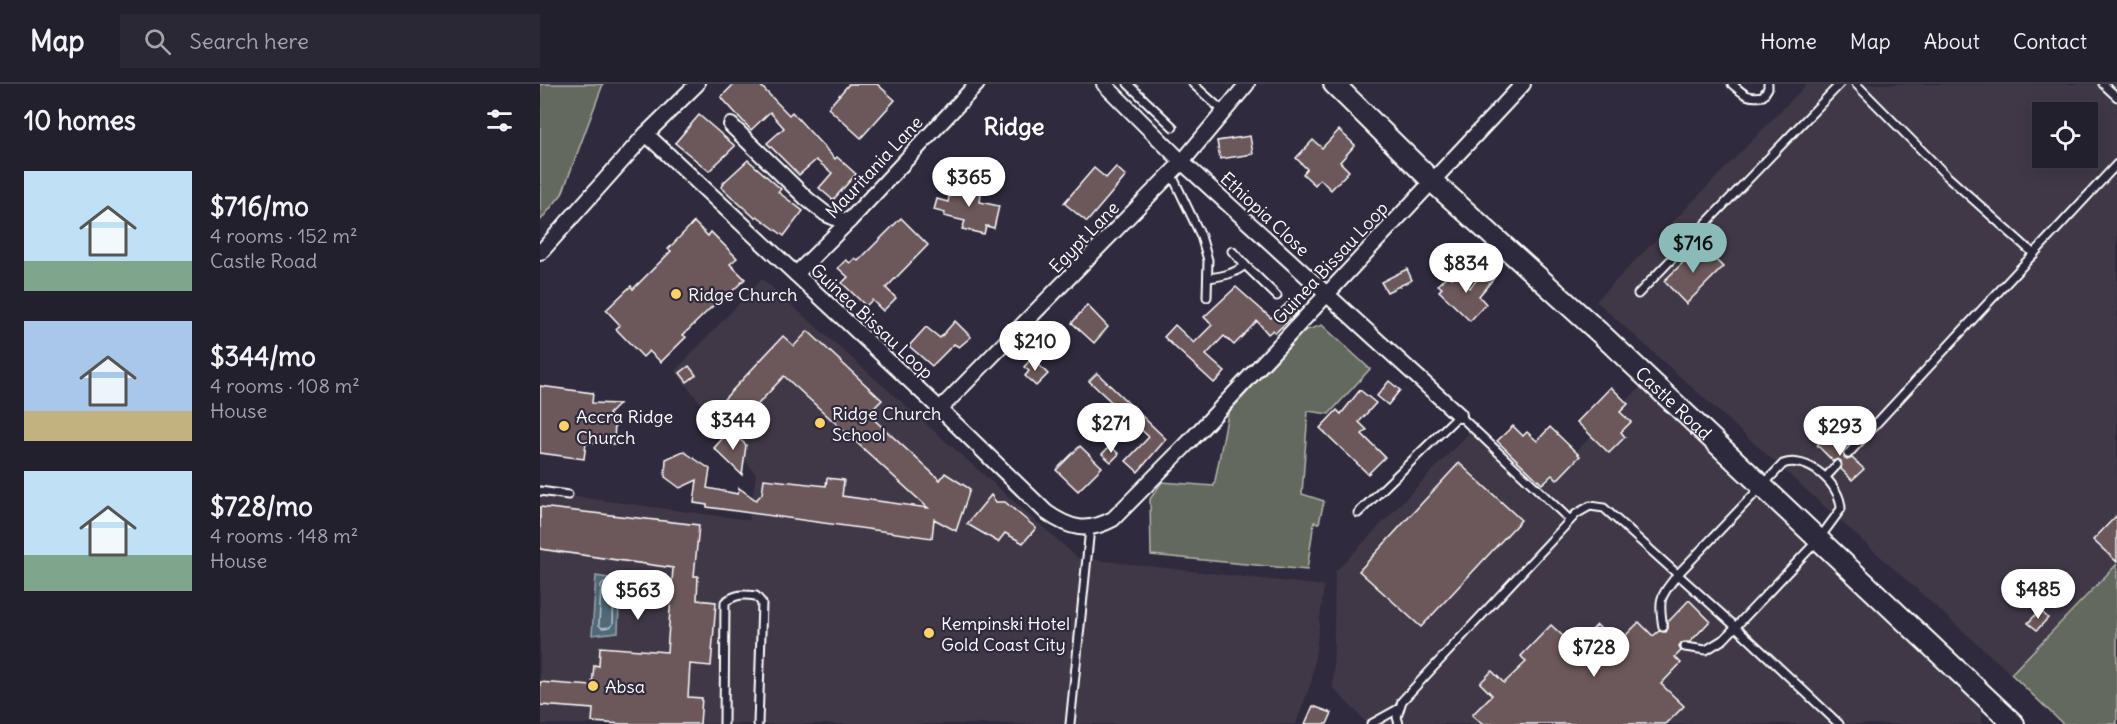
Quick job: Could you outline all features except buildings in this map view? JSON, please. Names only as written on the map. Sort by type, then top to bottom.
[{"type":"main road","name":"Castle Road","points":[[1334,84],[1432,181],[1601,334],[2014,724]]},
{"type":"street","points":[[540,253],[646,134],[697,84]]},
{"type":"street","name":"Mauritania Lane","points":[[796,274],[977,84]]},
{"type":"street","name":"Ethiopia Close","points":[[1104,84],[1182,162],[1459,415]]},
{"type":"street","name":"Egypt Lane","points":[[940,409],[1182,162],[1247,84]]},
{"type":"street","name":"Guinea Bissau Loop","points":[[646,134],[940,409],[1046,512],[1061,523],[1076,528],[1090,528],[1103,525],[1113,519],[1189,442],[1523,84]]},
{"type":"street","points":[[731,125],[807,199],[826,214],[837,219],[849,220]]},
{"type":"lane","points":[[1128,84],[1173,128]]},
{"type":"lane","points":[[1193,84],[1224,111]]},
{"type":"lane","points":[[1732,84],[1746,96],[1753,98],[1763,96],[1768,84]]},
{"type":"lane","points":[[1638,294],[1840,84]]},
{"type":"lane","points":[[1856,84],[1947,176],[2034,254]]},
{"type":"lane","points":[[2103,84],[2117,97]]},
{"type":"lane","points":[[1848,454],[2117,164]]},
{"type":"lane","points":[[1171,173],[1201,236],[1208,260],[1207,297]]},
{"type":"lane","points":[[1232,251],[1277,296]]},
{"type":"lane","points":[[1209,278],[1225,276],[1245,265]]},
{"type":"lane","points":[[1358,513],[1459,415],[1570,520]]},
{"type":"lane","points":[[1663,627],[1660,606],[1665,591],[1678,574],[1783,464],[1797,461],[1826,477],[1838,493],[1841,509],[1819,539],[1724,639],[1706,650],[1685,647]]},
{"type":"lane","points":[[1826,477],[1837,465]]},
{"type":"lane","points":[[540,491],[568,495]]},
{"type":"lane","points":[[1399,724],[1398,709],[1402,701],[1570,520],[1583,508],[1590,506],[1604,508],[1839,724]]},
{"type":"lane","points":[[1070,724],[1090,528]]},
{"type":"lane","points":[[724,724],[725,602],[734,595],[742,594],[756,596],[762,603],[758,724]]},
{"type":"lane","points":[[1371,724],[1398,709]]},
{"type":"shaded area","points":[[1807,84],[2117,84],[2117,564],[2011,674],[1596,301]]},
{"type":"shaded area","name":"Kempinski Hotel Gold Coast City","points":[[762,279],[1078,558],[1324,586],[1312,680],[1296,724],[540,724],[540,492],[749,520],[756,474],[675,371]]},
{"type":"shaded area","points":[[1642,385],[1982,697],[1982,724],[1368,724],[1333,688],[1335,572],[1471,431],[1533,495]]},
{"type":"green space","points":[[540,84],[603,84],[562,194],[540,221]]},
{"type":"green space","points":[[1322,325],[1370,369],[1329,414],[1308,411],[1302,494],[1324,501],[1319,523],[1314,522],[1307,570],[1151,555],[1150,499],[1162,482],[1214,486],[1228,413],[1304,331]]},
{"type":"green space","points":[[2117,564],[2117,724],[2063,724],[2011,674]]},
{"type":"water","points":[[596,576],[620,580],[618,632],[592,635]]},
{"type":"place","name":"Ridge Church","points":[[676,294]]},
{"type":"place","name":"Ridge Church School","points":[[820,423]]},
{"type":"place","name":"Accra Ridge Church","points":[[564,426]]},
{"type":"place","name":"Kempinski Hotel Gold Coast City","points":[[929,633]]},
{"type":"place","name":"Absa","points":[[593,686]]},
{"type":"district","name":"Ridge","points":[[1014,126]]}]
